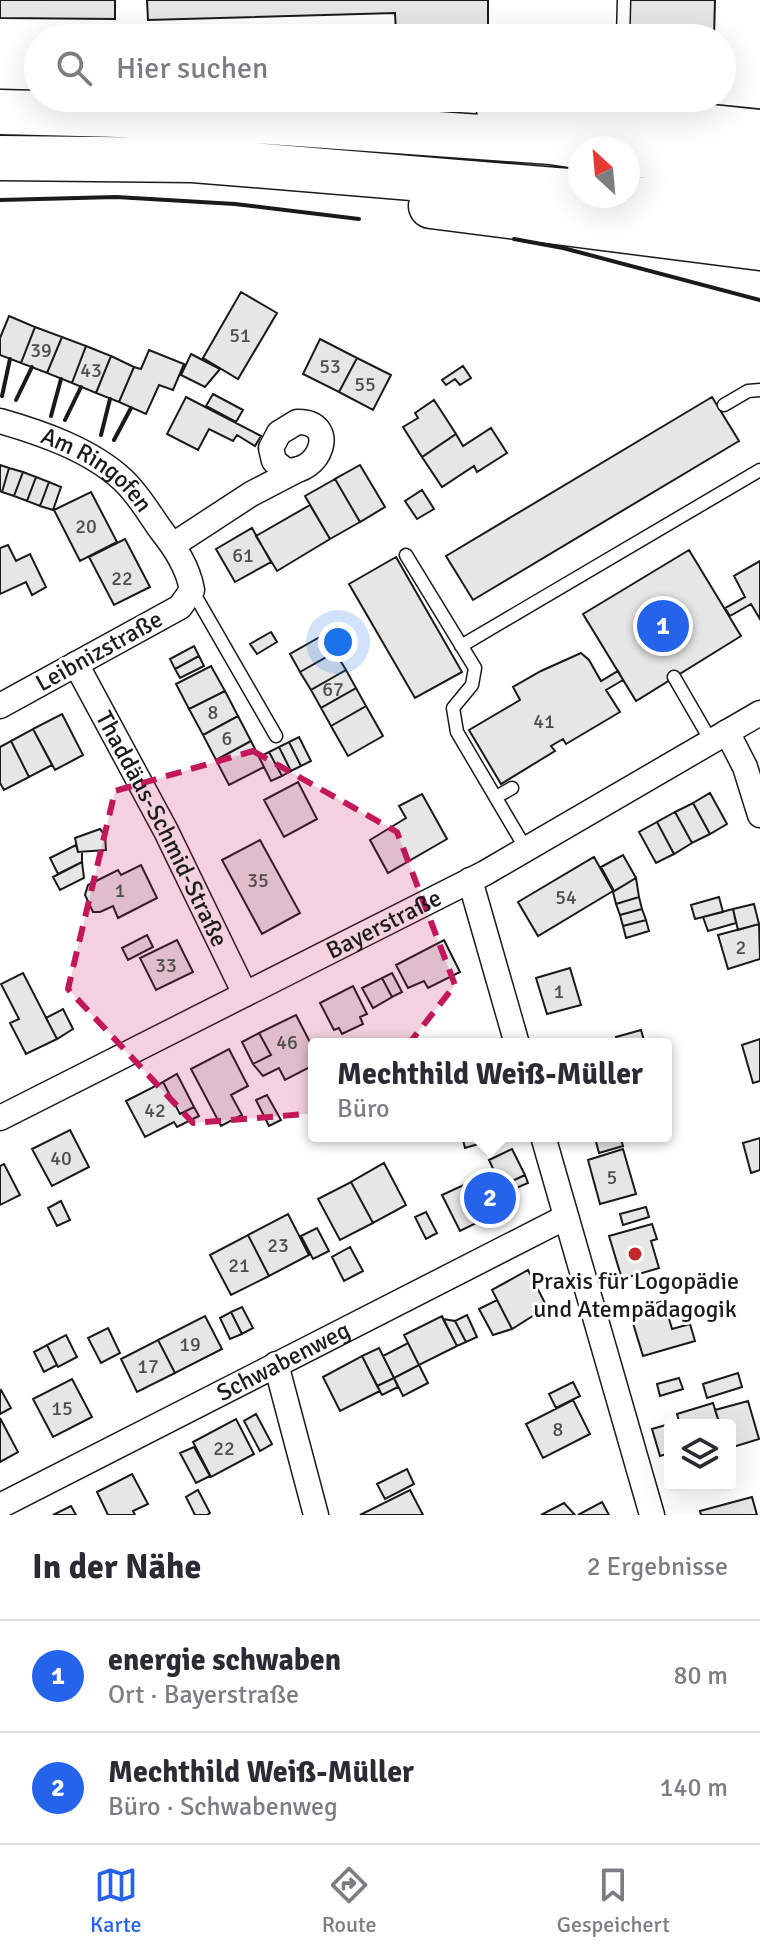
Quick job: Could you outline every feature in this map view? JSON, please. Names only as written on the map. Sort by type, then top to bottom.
[{"type":"highway","points":[[0,112],[197,117],[568,145]]},
{"type":"highway","points":[[197,117],[263,112]]},
{"type":"highway","points":[[554,112],[760,132]]},
{"type":"highway","points":[[640,155],[760,172]]},
{"type":"highway","points":[[0,158],[193,160],[568,191]]},
{"type":"highway","points":[[193,160],[360,197],[760,248]]},
{"type":"highway","points":[[640,199],[760,214]]},
{"type":"street","name":"Am Ringofen","points":[[0,421],[49,438],[96,460],[132,490],[173,545],[190,574],[192,590]]},
{"type":"street","points":[[173,545],[251,494],[314,460],[323,442],[317,429],[305,422],[290,424],[279,433],[251,494]]},
{"type":"street","points":[[271,448],[274,461],[279,466],[292,471],[299,469]]},
{"type":"street","name":"Leibnizstraße","points":[[0,706],[180,607],[192,590]]},
{"type":"street","name":"Thaddäus-Schmid-Straße","points":[[76,664],[166,831],[245,994]]},
{"type":"street","name":"Bayerstraße","points":[[0,1118],[470,880],[760,713]]},
{"type":"street","points":[[719,736],[745,767],[760,815]]},
{"type":"street","points":[[470,880],[515,1038]]},
{"type":"street","points":[[545,1142],[652,1515]]},
{"type":"street","name":"Schwabenweg","points":[[0,1506],[566,1217]]},
{"type":"street","points":[[276,1364],[316,1515]]},
{"type":"lane","points":[[623,24],[624,0]]},
{"type":"lane","points":[[724,405],[748,391],[760,390]]},
{"type":"lane","points":[[461,646],[760,470]]},
{"type":"lane","points":[[406,555],[475,668],[472,685],[453,708],[457,732],[526,849]]},
{"type":"lane","points":[[192,590],[276,736]]},
{"type":"lane","points":[[674,677],[719,736]]},
{"type":"lane","points":[[496,797],[512,788]]},
{"type":"highlighted area","points":[[253,751],[397,832],[455,985],[357,1110],[193,1123],[68,989],[115,791]]},
{"type":"building","points":[[0,0],[115,0],[115,19],[0,18]]},
{"type":"building","points":[[147,0],[488,0],[488,24],[396,24],[395,13],[148,20]]},
{"type":"building","points":[[628,0],[715,0],[714,24],[627,24]]},
{"type":"building","points":[[241,292],[277,313],[238,379],[203,358]]},
{"type":"building","points":[[9,316],[35,327],[21,363],[0,355],[0,338]]},
{"type":"building","points":[[35,327],[62,337],[47,373],[21,363]]},
{"type":"building","points":[[62,337],[86,346],[72,383],[47,373]]},
{"type":"building","points":[[320,339],[357,358],[339,392],[303,374]]},
{"type":"building","points":[[86,346],[111,356],[96,393],[72,383]]},
{"type":"building","points":[[149,350],[184,364],[173,390],[159,385],[146,414],[119,402],[134,367],[141,369]]},
{"type":"building","points":[[191,354],[220,369],[205,387],[181,375]]},
{"type":"building","points":[[111,356],[134,367],[119,402],[96,393]]},
{"type":"building","points":[[357,358],[391,375],[373,410],[339,392]]},
{"type":"building","points":[[463,366],[471,378],[460,385],[455,379],[446,385],[442,380]]},
{"type":"building","points":[[213,394],[243,410],[236,422],[206,406]]},
{"type":"building","points":[[186,397],[261,436],[255,446],[237,435],[233,441],[209,429],[198,450],[167,434]]},
{"type":"building","points":[[712,397],[739,441],[473,600],[446,556]]},
{"type":"building","points":[[434,400],[456,434],[422,457],[403,427],[418,418],[415,413]]},
{"type":"building","points":[[491,428],[507,453],[477,472],[474,466],[442,487],[422,457],[456,434],[463,446]]},
{"type":"building","points":[[0,465],[9,468],[2,492],[0,491]]},
{"type":"building","points":[[360,465],[385,507],[360,522],[335,479]]},
{"type":"building","points":[[9,468],[23,472],[14,496],[2,492]]},
{"type":"building","points":[[23,472],[36,477],[27,501],[14,496]]},
{"type":"building","points":[[36,477],[49,482],[40,506],[27,501]]},
{"type":"building","points":[[335,479],[360,522],[330,539],[305,496]]},
{"type":"building","points":[[49,482],[61,487],[53,510],[40,506]]},
{"type":"building","points":[[422,490],[434,509],[417,519],[405,501]]},
{"type":"building","points":[[91,492],[117,542],[80,561],[54,510]]},
{"type":"building","points":[[310,505],[330,539],[277,571],[256,536]]},
{"type":"building","points":[[252,528],[271,562],[235,582],[216,549]]},
{"type":"building","points":[[125,539],[150,587],[114,605],[89,557]]},
{"type":"building","points":[[8,545],[16,561],[30,554],[46,587],[32,595],[26,582],[0,594],[0,548]]},
{"type":"building","points":[[689,550],[741,636],[636,701],[583,614]]},
{"type":"building","points":[[396,557],[462,672],[415,698],[349,584]]},
{"type":"building","points":[[760,561],[760,619],[751,604],[730,616],[725,608],[745,597],[734,576]]},
{"type":"building","points":[[271,632],[277,642],[257,654],[250,644]]},
{"type":"building","points":[[325,634],[335,652],[300,672],[290,654]]},
{"type":"building","points":[[194,646],[199,656],[175,669],[170,659]]},
{"type":"building","points":[[335,652],[346,670],[311,690],[300,672]]},
{"type":"building","points":[[581,653],[589,660],[601,681],[618,671],[623,680],[606,690],[620,712],[566,744],[563,739],[551,746],[555,751],[501,784],[469,730],[520,700],[513,687]]},
{"type":"building","points":[[199,656],[204,666],[180,678],[175,669]]},
{"type":"building","points":[[211,666],[225,691],[189,709],[176,684]]},
{"type":"building","points":[[346,670],[356,688],[321,708],[311,690]]},
{"type":"building","points":[[356,688],[366,706],[331,726],[321,708]]},
{"type":"building","points":[[225,691],[238,716],[203,735],[189,709]]},
{"type":"building","points":[[366,706],[383,736],[348,756],[331,726]]},
{"type":"building","points":[[62,714],[83,755],[55,770],[33,729]]},
{"type":"building","points":[[238,716],[251,741],[216,760],[203,735]]},
{"type":"building","points":[[33,729],[52,765],[29,777],[11,741]]},
{"type":"building","points":[[299,737],[311,761],[301,766],[289,742]]},
{"type":"building","points":[[11,741],[29,777],[4,790],[0,783],[0,747]]},
{"type":"building","points":[[251,741],[264,767],[229,785],[216,760]]},
{"type":"building","points":[[289,742],[301,766],[291,771],[279,747]]},
{"type":"building","points":[[279,747],[291,771],[282,776],[269,752]]},
{"type":"building","points":[[269,752],[282,776],[271,781],[259,757]]},
{"type":"building","points":[[298,782],[317,819],[284,837],[264,800]]},
{"type":"building","points":[[710,793],[727,824],[710,834],[693,803]]},
{"type":"building","points":[[422,794],[447,839],[388,873],[370,840],[406,818],[399,806]]},
{"type":"building","points":[[693,803],[710,834],[692,843],[675,812]]},
{"type":"building","points":[[675,812],[692,843],[674,854],[657,822]]},
{"type":"building","points":[[657,822],[674,854],[656,863],[639,832]]},
{"type":"building","points":[[100,829],[105,835],[106,850],[78,852],[75,838]]},
{"type":"building","points":[[260,840],[300,913],[262,934],[222,860]]},
{"type":"building","points":[[76,845],[78,852],[82,852],[82,862],[58,874],[50,858]]},
{"type":"building","points":[[623,855],[636,878],[614,891],[601,867]]},
{"type":"building","points":[[594,857],[613,891],[538,936],[518,902]]},
{"type":"building","points":[[82,862],[84,878],[60,890],[53,877]]},
{"type":"building","points":[[141,865],[157,898],[118,918],[113,906],[93,912],[85,895],[88,885],[118,870],[121,875]]},
{"type":"building","points":[[636,878],[639,897],[616,904],[613,892]]},
{"type":"building","points":[[639,897],[642,909],[620,915],[616,904]]},
{"type":"building","points":[[719,897],[723,912],[695,919],[691,905]]},
{"type":"building","points":[[754,904],[759,924],[738,930],[733,909]]},
{"type":"building","points":[[642,909],[646,920],[623,926],[620,915]]},
{"type":"building","points":[[733,909],[736,923],[708,931],[703,917]]},
{"type":"building","points":[[646,920],[649,931],[626,938],[623,926]]},
{"type":"building","points":[[759,924],[760,959],[728,969],[718,935]]},
{"type":"building","points":[[147,935],[153,947],[128,960],[122,948]]},
{"type":"building","points":[[177,940],[193,972],[156,990],[140,958]]},
{"type":"building","points":[[444,940],[460,972],[428,988],[424,981],[408,988],[396,965]]},
{"type":"building","points":[[570,968],[581,1005],[547,1014],[536,978]]},
{"type":"building","points":[[23,973],[57,1039],[26,1054],[10,1023],[19,1019],[1,984]]},
{"type":"building","points":[[392,973],[402,992],[392,997],[382,978]]},
{"type":"building","points":[[382,978],[392,997],[373,1008],[362,988]]},
{"type":"building","points":[[353,986],[367,1014],[360,1017],[363,1024],[342,1034],[339,1028],[334,1030],[320,1003]]},
{"type":"building","points":[[63,1009],[73,1029],[57,1039],[46,1018]]},
{"type":"building","points":[[296,1015],[308,1038],[308,1068],[285,1080],[279,1068],[263,1076],[253,1064],[271,1055],[259,1033]]},
{"type":"building","points":[[641,1030],[643,1038],[616,1038]]},
{"type":"building","points":[[259,1033],[271,1055],[253,1064],[242,1042]]},
{"type":"building","points":[[760,1039],[760,1081],[753,1083],[742,1045]]},
{"type":"building","points":[[229,1049],[248,1086],[231,1095],[242,1115],[221,1126],[191,1069]]},
{"type":"building","points":[[177,1074],[194,1107],[180,1114],[163,1082]]},
{"type":"building","points":[[163,1082],[180,1114],[194,1107],[199,1116],[177,1127],[174,1122],[145,1137],[126,1101]]},
{"type":"building","points":[[267,1095],[281,1120],[269,1126],[256,1100]]},
{"type":"building","points":[[70,1130],[89,1167],[52,1186],[32,1149]]},
{"type":"building","points":[[760,1138],[760,1170],[751,1173],[743,1143]]},
{"type":"building","points":[[464,1142],[485,1142],[465,1148]]},
{"type":"building","points":[[596,1142],[622,1142],[623,1146],[599,1153]]},
{"type":"building","points":[[512,1149],[525,1175],[501,1186],[489,1160]]},
{"type":"building","points":[[623,1149],[636,1194],[600,1204],[588,1160]]},
{"type":"building","points":[[384,1163],[406,1205],[373,1223],[351,1182]]},
{"type":"building","points":[[4,1164],[20,1195],[0,1205],[0,1166]]},
{"type":"building","points":[[494,1171],[511,1206],[460,1231],[442,1195]]},
{"type":"building","points":[[525,1175],[528,1183],[505,1193],[501,1186]]},
{"type":"building","points":[[351,1182],[373,1223],[340,1240],[318,1199]]},
{"type":"building","points":[[61,1201],[70,1220],[57,1226],[48,1208]]},
{"type":"building","points":[[646,1207],[649,1217],[623,1225],[620,1214]]},
{"type":"building","points":[[426,1212],[437,1233],[426,1239],[415,1217]]},
{"type":"building","points":[[288,1214],[309,1255],[269,1276],[248,1235]]},
{"type":"building","name":"Praxis für Logopädie und Atempädagogik","points":[[652,1224],[657,1239],[651,1241],[659,1268],[622,1279],[609,1236]]},
{"type":"building","points":[[317,1228],[329,1251],[313,1259],[301,1236]]},
{"type":"building","points":[[248,1235],[269,1276],[231,1295],[210,1255]]},
{"type":"building","points":[[350,1247],[363,1271],[344,1281],[332,1257]]},
{"type":"building","points":[[528,1270],[547,1307],[512,1329],[492,1290]]},
{"type":"building","points":[[497,1300],[512,1329],[493,1335],[479,1309]]},
{"type":"building","points":[[664,1301],[672,1329],[690,1324],[695,1341],[643,1356],[629,1310]]},
{"type":"building","points":[[242,1307],[253,1328],[242,1334],[231,1312]]},
{"type":"building","points":[[231,1312],[242,1334],[230,1339],[220,1318]]},
{"type":"building","points":[[467,1315],[477,1337],[466,1342],[455,1321]]},
{"type":"building","points":[[205,1316],[222,1349],[175,1373],[158,1340]]},
{"type":"building","points":[[442,1316],[457,1346],[419,1365],[404,1335]]},
{"type":"building","points":[[443,1319],[455,1321],[466,1342],[457,1346]]},
{"type":"building","points":[[108,1328],[120,1353],[101,1363],[88,1338]]},
{"type":"building","points":[[66,1335],[77,1357],[58,1367],[47,1345]]},
{"type":"building","points":[[158,1340],[175,1373],[137,1392],[121,1359]]},
{"type":"building","points":[[408,1343],[419,1365],[394,1378],[383,1356]]},
{"type":"building","points":[[47,1345],[57,1365],[44,1372],[34,1352]]},
{"type":"building","points":[[379,1348],[394,1378],[377,1386],[362,1356]]},
{"type":"building","points":[[362,1356],[380,1391],[340,1411],[323,1377]]},
{"type":"building","points":[[419,1365],[428,1383],[403,1396],[394,1378]]},
{"type":"building","points":[[738,1373],[742,1387],[707,1398],[703,1384]]},
{"type":"building","points":[[394,1378],[398,1387],[382,1395],[377,1386]]},
{"type":"building","points":[[679,1378],[683,1389],[660,1396],[657,1384]]},
{"type":"building","points":[[72,1379],[92,1417],[53,1437],[33,1399]]},
{"type":"building","points":[[573,1382],[580,1396],[556,1408],[549,1394]]},
{"type":"building","points":[[0,1391],[11,1408],[0,1414]]},
{"type":"building","points":[[573,1400],[590,1434],[543,1458],[526,1424]]},
{"type":"building","points":[[748,1401],[759,1439],[736,1446],[736,1419],[718,1419],[715,1410]]},
{"type":"building","points":[[713,1403],[718,1419],[678,1419],[677,1414]]},
{"type":"building","points":[[256,1414],[272,1444],[260,1451],[244,1421]]},
{"type":"building","points":[[0,1418],[18,1452],[0,1462]]},
{"type":"building","points":[[236,1419],[254,1454],[211,1477],[193,1442]]},
{"type":"building","points":[[664,1425],[664,1455],[660,1456],[652,1429]]},
{"type":"building","points":[[194,1447],[210,1476],[196,1483],[180,1453]]},
{"type":"building","points":[[407,1469],[414,1484],[385,1499],[377,1484]]},
{"type":"building","points":[[132,1474],[148,1504],[133,1511],[135,1515],[108,1515],[97,1492]]},
{"type":"building","points":[[198,1490],[210,1513],[207,1515],[195,1515],[186,1497]]},
{"type":"building","points":[[410,1490],[423,1515],[360,1515]]},
{"type":"building","points":[[752,1497],[757,1515],[701,1515],[700,1511]]},
{"type":"building","points":[[602,1502],[609,1515],[578,1515]]},
{"type":"building","points":[[564,1503],[575,1515],[541,1515]]},
{"type":"building","points":[[71,1506],[76,1515],[53,1515]]},
{"type":"wall","points":[[0,200],[116,197],[235,204],[359,219]]},
{"type":"wall","points":[[514,239],[563,248],[760,300]]},
{"type":"wall","points":[[2,396],[10,359]]},
{"type":"wall","points":[[16,400],[32,367]]},
{"type":"wall","points":[[51,416],[61,379]]},
{"type":"wall","points":[[65,420],[81,387]]},
{"type":"wall","points":[[101,435],[110,399]]},
{"type":"wall","points":[[114,440],[131,408]]},
{"type":"place","name":"energie schwaben","points":[[663,626]]},
{"type":"place","name":"Mechthild Weiß-Müller","points":[[490,1198]]},
{"type":"place","name":"Praxis für Logopädie und Atempädagogik","points":[[635,1254]]}]
